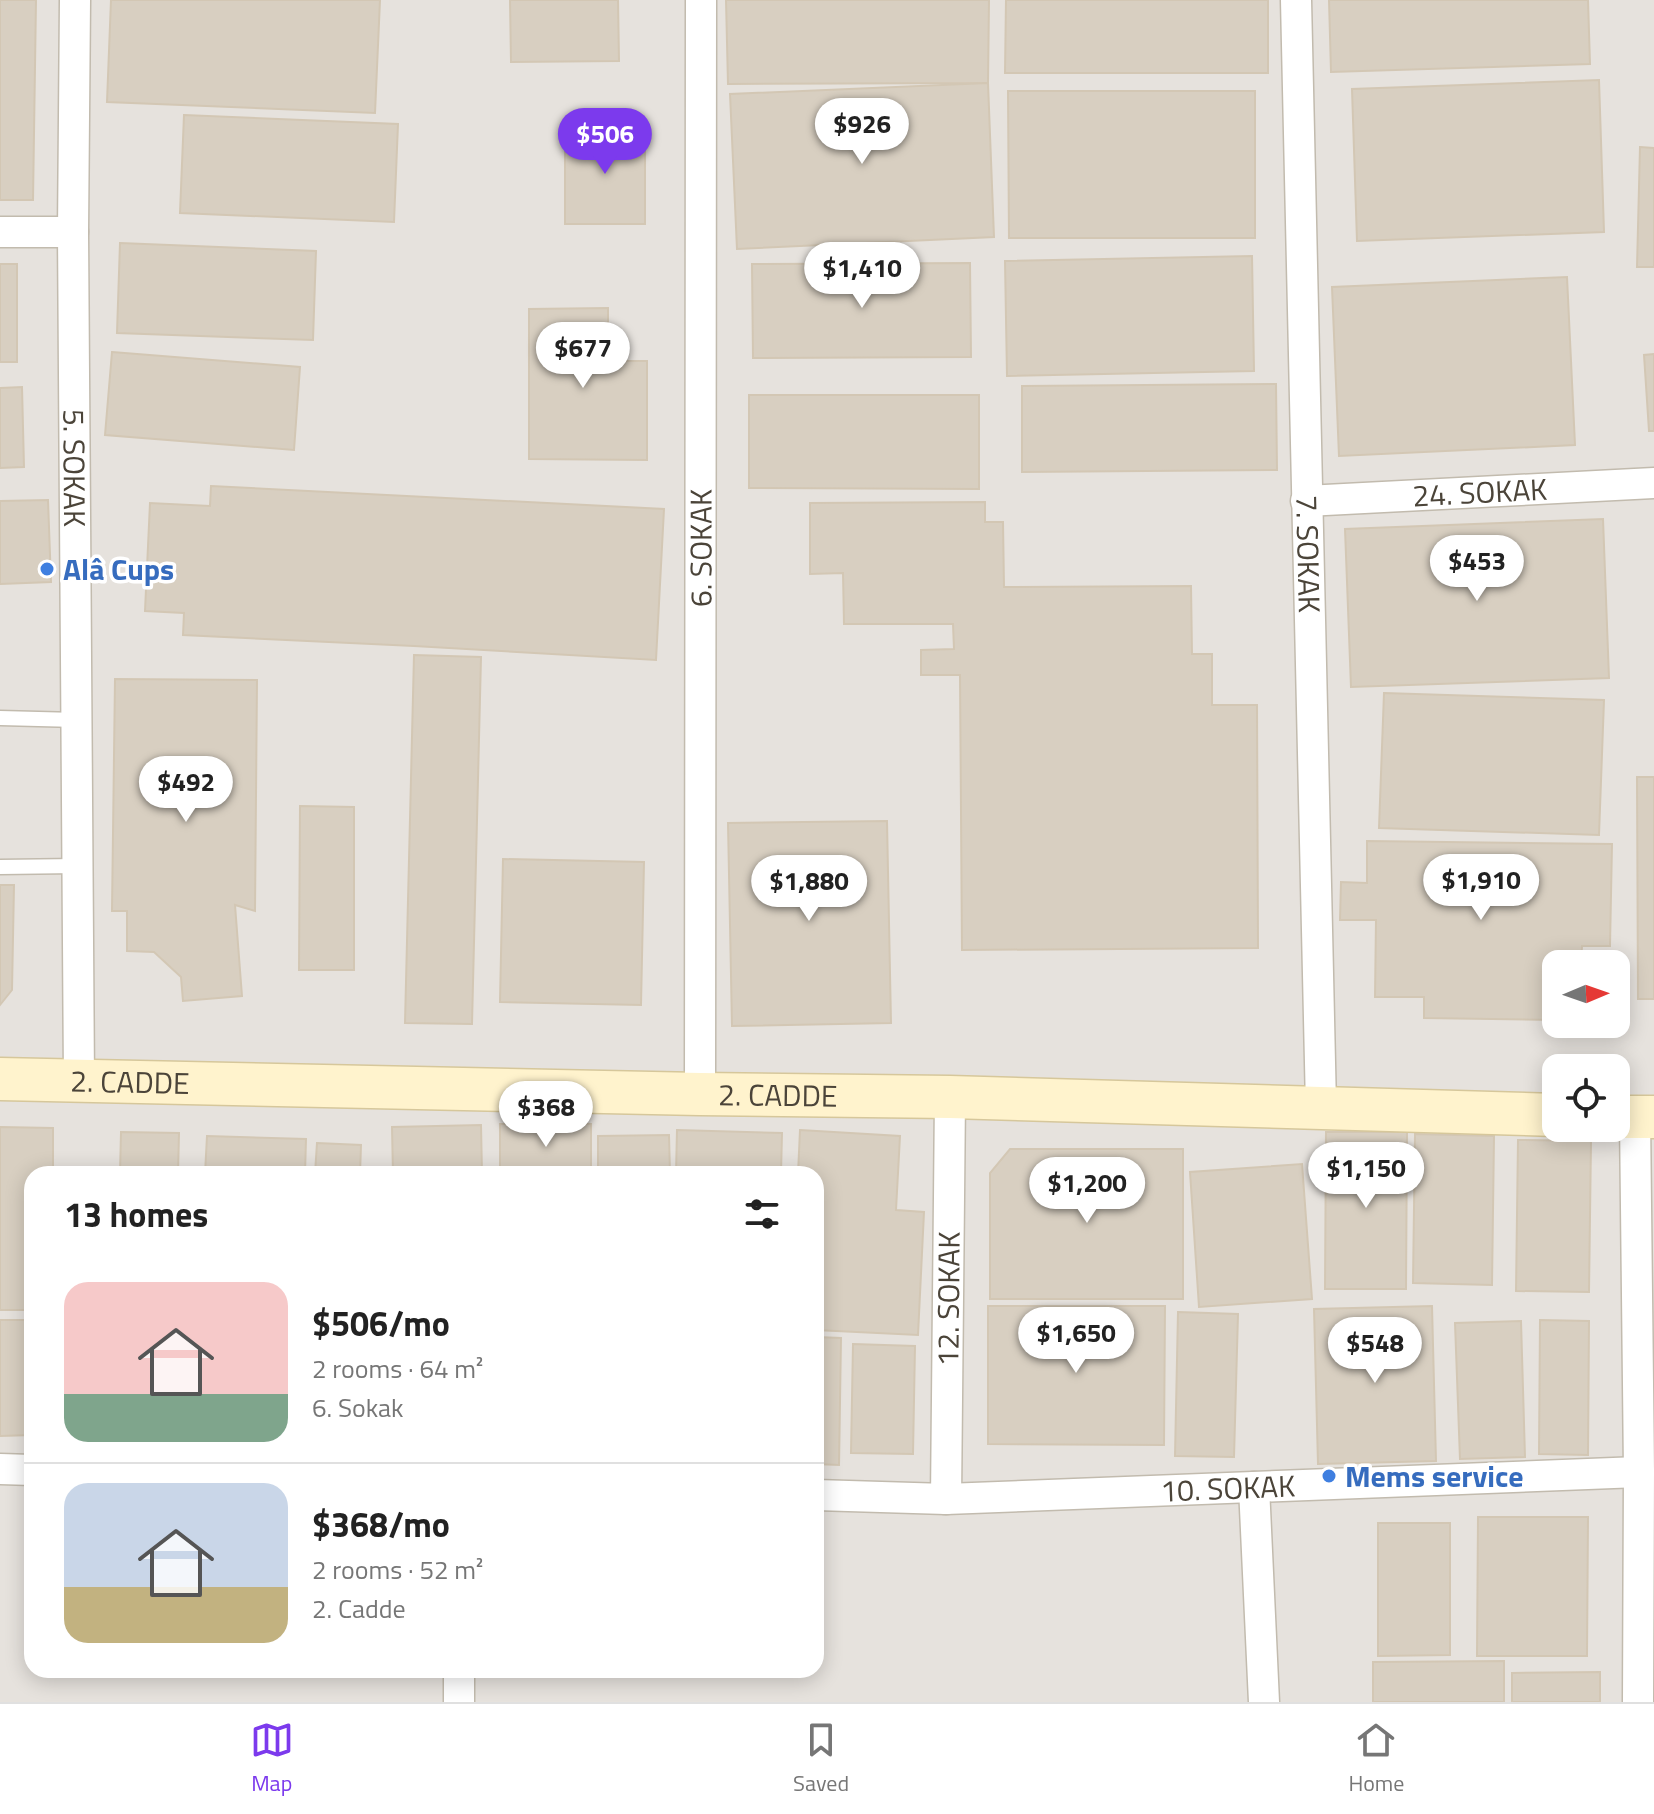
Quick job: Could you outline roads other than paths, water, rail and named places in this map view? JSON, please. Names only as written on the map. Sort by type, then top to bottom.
[{"type":"street","name":"5. SOKAK","points":[[75,0],[73,232],[79,1082]]},
{"type":"street","name":"6. SOKAK","points":[[700,1094],[701,0]]},
{"type":"street","name":"7. SOKAK","points":[[1296,0],[1321,1107]]},
{"type":"street","points":[[0,232],[73,232]]},
{"type":"street","name":"24. SOKAK","points":[[1306,501],[1654,483]]},
{"type":"street","name":"2. CADDE","points":[[0,1079],[950,1097],[1542,1115]]},
{"type":"street","name":"12. SOKAK","points":[[946,1499],[950,1097]]},
{"type":"street","points":[[1635,1117],[1638,1702]]},
{"type":"street","points":[[0,1469],[24,1470]]},
{"type":"street","name":"10. SOKAK","points":[[824,1495],[946,1499],[1639,1472]]},
{"type":"street","points":[[1254,1487],[1264,1702]]},
{"type":"street","points":[[459,1678],[459,1702]]},
{"type":"lane","points":[[0,718],[77,720]]},
{"type":"lane","points":[[0,867],[77,866]]},
{"type":"place","name":"Alâ Cups","points":[[47,569]]},
{"type":"place","name":"Mems service","points":[[1329,1476]]}]
